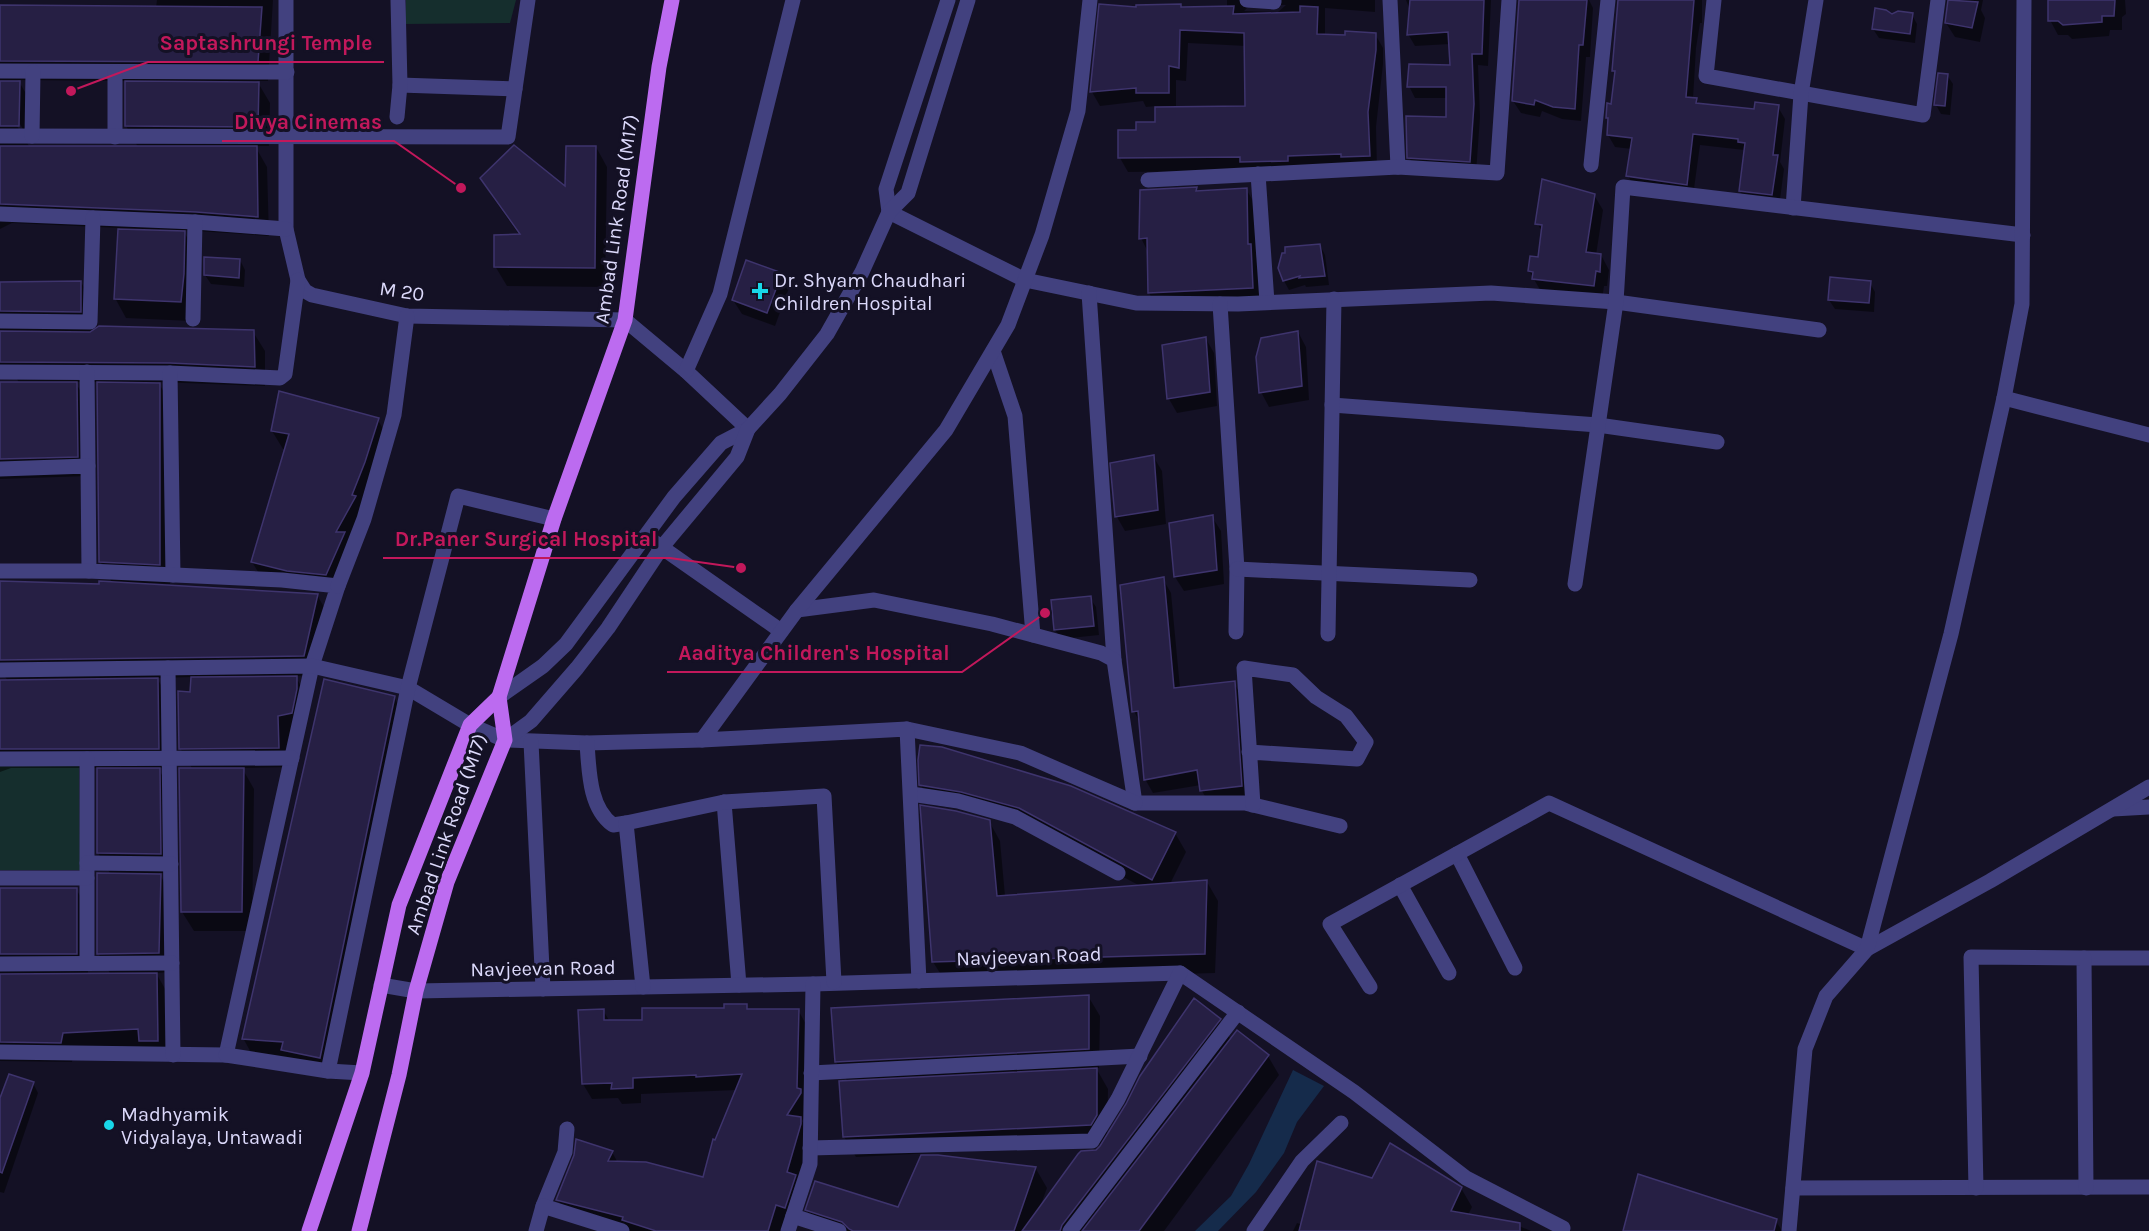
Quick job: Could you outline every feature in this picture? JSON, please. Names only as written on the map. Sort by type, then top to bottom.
[{"type":"main road","name":"Ambad Link Road (M17)","points":[[358,1231],[399,1075],[416,991],[447,882],[506,740],[499,697],[554,519],[625,320],[659,67],[672,0]]},
{"type":"main road","points":[[309,1231],[362,1073],[399,905],[470,725],[499,697]]},
{"type":"street","points":[[0,372],[170,373],[280,378],[285,374],[298,280],[286,228],[286,0]]},
{"type":"street","points":[[392,0],[398,0],[400,85],[397,117]]},
{"type":"street","points":[[0,136],[508,137],[528,0]]},
{"type":"street","points":[[686,371],[720,294],[793,0]]},
{"type":"street","points":[[889,212],[886,189],[948,0]]},
{"type":"street","points":[[506,740],[531,721],[577,668],[608,628],[662,547],[737,457],[748,429],[827,334],[862,272],[889,212],[908,193],[968,0]]},
{"type":"street","points":[[702,740],[797,610],[946,430],[1008,326],[1042,235],[1078,111],[1090,0]]},
{"type":"street","points":[[1247,0],[1274,2],[1274,0]]},
{"type":"street","points":[[1390,0],[1398,167]]},
{"type":"street","points":[[1148,180],[1398,167],[1497,173],[1509,0]]},
{"type":"street","points":[[1592,165],[1608,0]]},
{"type":"street","points":[[1714,0],[1706,76],[1923,115],[1938,0]]},
{"type":"street","points":[[1793,208],[1801,94],[1815,0]]},
{"type":"street","points":[[1867,949],[1951,634],[2004,398],[2022,304],[2024,0]]},
{"type":"street","points":[[0,71],[286,72]]},
{"type":"street","points":[[32,136],[33,72]]},
{"type":"street","points":[[115,72],[115,137]]},
{"type":"street","points":[[400,85],[515,89]]},
{"type":"street","points":[[1258,174],[1267,302]]},
{"type":"street","points":[[1575,584],[1616,302],[1623,188],[2023,235]]},
{"type":"street","points":[[889,212],[1025,280],[1136,303],[1221,304],[1491,293],[1616,302],[1819,330]]},
{"type":"street","points":[[0,214],[286,228]]},
{"type":"street","points":[[0,321],[90,322],[93,218]]},
{"type":"street","points":[[193,319],[195,222]]},
{"type":"street","name":"M 20","points":[[298,280],[305,291],[312,295],[407,316],[625,320]]},
{"type":"street","points":[[1089,293],[1114,660],[1135,803]]},
{"type":"street","points":[[1328,634],[1334,299]]},
{"type":"street","points":[[1221,304],[1237,569],[1236,632]]},
{"type":"street","points":[[226,1054],[312,666],[338,586],[364,519],[394,415],[407,316]]},
{"type":"street","points":[[625,320],[686,371],[748,429]]},
{"type":"street","points":[[993,351],[1015,416],[1033,635]]},
{"type":"street","points":[[87,372],[89,571]]},
{"type":"street","points":[[170,373],[173,575]]},
{"type":"street","points":[[2004,398],[2149,435]]},
{"type":"street","points":[[1332,405],[1598,425],[1717,442]]},
{"type":"street","points":[[499,697],[543,666],[566,644],[674,497],[721,443],[748,429]]},
{"type":"street","points":[[0,469],[88,466]]},
{"type":"street","points":[[328,1071],[408,688],[458,496],[554,519]]},
{"type":"street","points":[[645,535],[782,631]]},
{"type":"street","points":[[1237,569],[1470,580]]},
{"type":"street","points":[[0,571],[89,571],[282,580],[338,586]]},
{"type":"street","points":[[797,610],[874,600],[992,624],[1101,653],[1114,660]]},
{"type":"street","points":[[0,670],[312,666],[408,688],[470,725],[506,740],[531,742],[702,740],[908,729],[1020,753],[1135,803],[1245,802],[1341,826]]},
{"type":"street","points":[[168,668],[173,1054]]},
{"type":"street","points":[[1250,752],[1357,759],[1366,742],[1346,716],[1316,697],[1293,675],[1244,668],[1253,805]]},
{"type":"street","points":[[908,729],[919,981]]},
{"type":"street","points":[[531,742],[543,989]]},
{"type":"street","points":[[587,743],[595,800],[604,819],[613,825],[724,802],[824,796],[834,982]]},
{"type":"street","points":[[0,759],[292,758]]},
{"type":"street","points":[[87,759],[87,963]]},
{"type":"street","points":[[1789,1231],[1805,1049],[1826,996],[1867,949],[1990,881],[2149,787]]},
{"type":"street","points":[[910,794],[958,801],[1015,817],[1118,873]]},
{"type":"street","points":[[724,802],[739,985]]},
{"type":"street","points":[[1370,987],[1330,924],[1549,803],[1867,949]]},
{"type":"street","points":[[2110,809],[2149,807]]},
{"type":"street","points":[[626,823],[643,987]]},
{"type":"street","points":[[1457,854],[1515,968]]},
{"type":"street","points":[[0,878],[171,864]]},
{"type":"street","points":[[1400,885],[1449,973]]},
{"type":"street","points":[[1976,1188],[1971,957],[2149,958]]},
{"type":"street","points":[[2084,958],[2086,1188]]},
{"type":"street","points":[[0,964],[172,963]]},
{"type":"street","points":[[810,1148],[1092,1141],[1118,1099],[1180,973],[1354,1092],[1466,1178],[1566,1230]]},
{"type":"street","name":"Navjeevan Road","points":[[381,985],[416,991],[813,984],[1180,973]]},
{"type":"street","points":[[788,1231],[810,1164],[813,984]]},
{"type":"street","points":[[1070,1231],[1238,1012]]},
{"type":"street","points":[[0,1052],[226,1054],[328,1071],[362,1073]]},
{"type":"street","points":[[811,1073],[1140,1056]]},
{"type":"street","points":[[1254,1231],[1302,1161],[1341,1123]]},
{"type":"street","points":[[536,1231],[543,1206],[565,1152],[567,1129]]},
{"type":"street","points":[[1793,1188],[2149,1188]]},
{"type":"street","points":[[543,1206],[622,1231]]},
{"type":"street","points":[[793,1216],[839,1231]]},
{"type":"green space","points":[[406,0],[516,0],[510,23],[405,24]]},
{"type":"green space","points":[[0,763],[79,763],[80,870],[0,870]]},
{"type":"water","points":[[1293,1070],[1324,1086],[1297,1122],[1284,1153],[1256,1192],[1218,1231],[1195,1231],[1231,1196],[1249,1164]]},
{"type":"building","points":[[1410,0],[1484,0],[1482,54],[1472,54],[1474,104],[1470,162],[1407,158],[1406,116],[1446,117],[1446,87],[1407,87],[1409,64],[1450,65],[1448,32],[1407,35]]},
{"type":"building","points":[[1519,0],[1587,0],[1583,45],[1579,45],[1575,109],[1553,107],[1535,100],[1534,105],[1512,101]]},
{"type":"building","points":[[1618,0],[1694,0],[1686,97],[1697,98],[1696,103],[1754,109],[1755,102],[1779,105],[1773,155],[1778,155],[1772,195],[1739,191],[1745,143],[1738,142],[1738,139],[1693,134],[1687,185],[1626,176],[1632,138],[1607,135],[1608,118],[1606,118],[1607,103],[1611,104],[1615,71],[1612,71]]},
{"type":"building","points":[[1948,0],[1978,2],[1972,28],[1945,23]]},
{"type":"building","points":[[2048,0],[2115,0],[2114,16],[2102,16],[2102,22],[2063,25],[2058,21],[2048,21]]},
{"type":"building","points":[[1099,4],[1136,7],[1136,5],[1181,4],[1181,7],[1234,6],[1233,14],[1300,12],[1300,6],[1318,7],[1317,34],[1345,35],[1345,31],[1376,33],[1368,112],[1370,156],[1341,157],[1341,154],[1288,156],[1288,161],[1240,162],[1240,157],[1118,158],[1118,130],[1136,130],[1136,122],[1155,122],[1155,107],[1245,106],[1244,33],[1180,30],[1179,68],[1169,66],[1169,93],[1136,93],[1136,88],[1090,92]]},
{"type":"building","points":[[0,5],[262,7],[258,62],[0,61]]},
{"type":"building","points":[[1875,8],[1892,14],[1898,11],[1913,13],[1910,34],[1872,29]]},
{"type":"building","points":[[1938,73],[1948,74],[1945,106],[1934,105]]},
{"type":"building","points":[[0,81],[20,81],[19,126],[0,126]]},
{"type":"building","points":[[125,81],[259,82],[258,127],[125,126]]},
{"type":"building","points":[[514,145],[565,186],[566,146],[596,146],[595,268],[494,267],[494,235],[520,234],[480,178]]},
{"type":"building","points":[[0,146],[257,146],[258,217],[196,212],[0,204]]},
{"type":"building","points":[[1542,179],[1595,194],[1586,252],[1601,254],[1600,272],[1596,271],[1594,286],[1532,279],[1533,272],[1528,271],[1530,256],[1538,257],[1542,225],[1535,224]]},
{"type":"building","points":[[1197,187],[1196,191],[1247,188],[1248,244],[1251,244],[1253,288],[1148,293],[1147,238],[1139,239],[1140,190]]},
{"type":"building","points":[[118,229],[185,231],[181,302],[114,299]]},
{"type":"building","points":[[1320,244],[1325,276],[1299,278],[1300,276],[1283,281],[1278,268],[1282,253],[1285,253],[1285,247]]},
{"type":"building","points":[[204,257],[240,259],[239,278],[204,275]]},
{"type":"building","points":[[746,260],[782,273],[767,313],[732,300]]},
{"type":"building","points":[[1830,277],[1871,281],[1869,303],[1828,300]]},
{"type":"building","points":[[81,281],[81,312],[0,311],[0,282]]},
{"type":"building","points":[[99,326],[254,330],[255,367],[170,363],[0,362],[0,331],[90,332]]},
{"type":"building","points":[[1298,331],[1302,386],[1259,393],[1256,357],[1261,338]]},
{"type":"building","points":[[1206,337],[1210,392],[1167,399],[1162,345]]},
{"type":"building","points":[[0,382],[77,382],[78,457],[0,459]]},
{"type":"building","points":[[97,382],[160,383],[160,565],[99,562]]},
{"type":"building","points":[[279,391],[379,418],[352,495],[356,496],[336,532],[345,532],[326,575],[287,571],[251,562],[289,434],[271,431]]},
{"type":"building","points":[[1154,455],[1158,510],[1115,517],[1110,463]]},
{"type":"building","points":[[1213,515],[1217,570],[1174,577],[1169,523]]},
{"type":"building","points":[[1164,577],[1174,688],[1235,681],[1242,786],[1200,791],[1197,770],[1144,780],[1138,711],[1132,712],[1120,585]]},
{"type":"building","points":[[0,581],[99,584],[99,581],[318,594],[304,656],[0,660]]},
{"type":"building","points":[[1091,596],[1094,626],[1054,630],[1051,600]]},
{"type":"building","points":[[297,676],[292,713],[278,716],[279,748],[179,749],[178,691],[190,692],[191,677]]},
{"type":"building","points":[[158,678],[159,749],[0,749],[0,680]]},
{"type":"building","points":[[324,679],[395,696],[320,1058],[281,1050],[283,1042],[242,1039]]},
{"type":"building","points":[[920,745],[942,747],[1071,786],[1176,832],[1152,880],[1019,808],[961,792],[919,785]]},
{"type":"building","points":[[97,768],[160,768],[161,854],[97,853]]},
{"type":"building","points":[[179,768],[244,768],[242,912],[181,912]]},
{"type":"building","points":[[920,805],[990,820],[997,896],[1207,880],[1205,954],[932,962]]},
{"type":"building","points":[[97,873],[161,874],[159,953],[97,954]]},
{"type":"building","points":[[0,888],[77,888],[77,954],[0,954]]},
{"type":"building","points":[[157,973],[158,1041],[139,1041],[138,1029],[63,1033],[61,1043],[0,1042],[0,974]]},
{"type":"building","points":[[1089,995],[1089,1049],[835,1062],[831,1008]]},
{"type":"building","points":[[1194,998],[1221,1019],[1062,1225],[1060,1231],[1022,1231],[1078,1154],[1081,1151],[1096,1150],[1100,1146],[1140,1076]]},
{"type":"building","points":[[724,1004],[747,1004],[747,1009],[799,1009],[797,1088],[801,1089],[801,1093],[787,1115],[801,1117],[787,1172],[796,1175],[785,1208],[776,1205],[768,1231],[656,1231],[622,1220],[623,1217],[556,1200],[574,1155],[576,1139],[613,1151],[608,1161],[646,1162],[703,1177],[713,1139],[715,1140],[742,1074],[633,1078],[633,1088],[611,1089],[612,1083],[582,1084],[578,1010],[604,1009],[604,1020],[642,1020],[642,1008],[724,1008]]},
{"type":"building","points":[[1237,1030],[1269,1055],[1139,1231],[1082,1231]]},
{"type":"building","points":[[1097,1068],[1097,1115],[1091,1125],[843,1137],[839,1081]]},
{"type":"building","points":[[9,1074],[34,1082],[2,1173],[0,1172],[0,1098]]},
{"type":"building","points":[[1390,1143],[1462,1187],[1451,1211],[1520,1223],[1520,1231],[1299,1231],[1317,1161],[1372,1178]]},
{"type":"building","points":[[921,1155],[1036,1167],[1014,1231],[853,1231],[842,1222],[805,1210],[815,1181],[898,1207]]},
{"type":"building","points":[[1638,1174],[1777,1219],[1774,1231],[1623,1231]]},
{"type":"place","name":"Saptashrungi Temple","points":[[71,91]]},
{"type":"place","name":"Divya Cinemas","points":[[461,188]]},
{"type":"place","name":"Dr. Shyam Chaudhari Children Hospital","points":[[760,291]]},
{"type":"place","name":"Dr.Paner Surgical Hospital","points":[[741,568]]},
{"type":"place","name":"Aaditya Children's Hospital","points":[[1045,613]]},
{"type":"place","name":"Madhyamik Vidyalaya, Untawadi","points":[[109,1125]]}]
